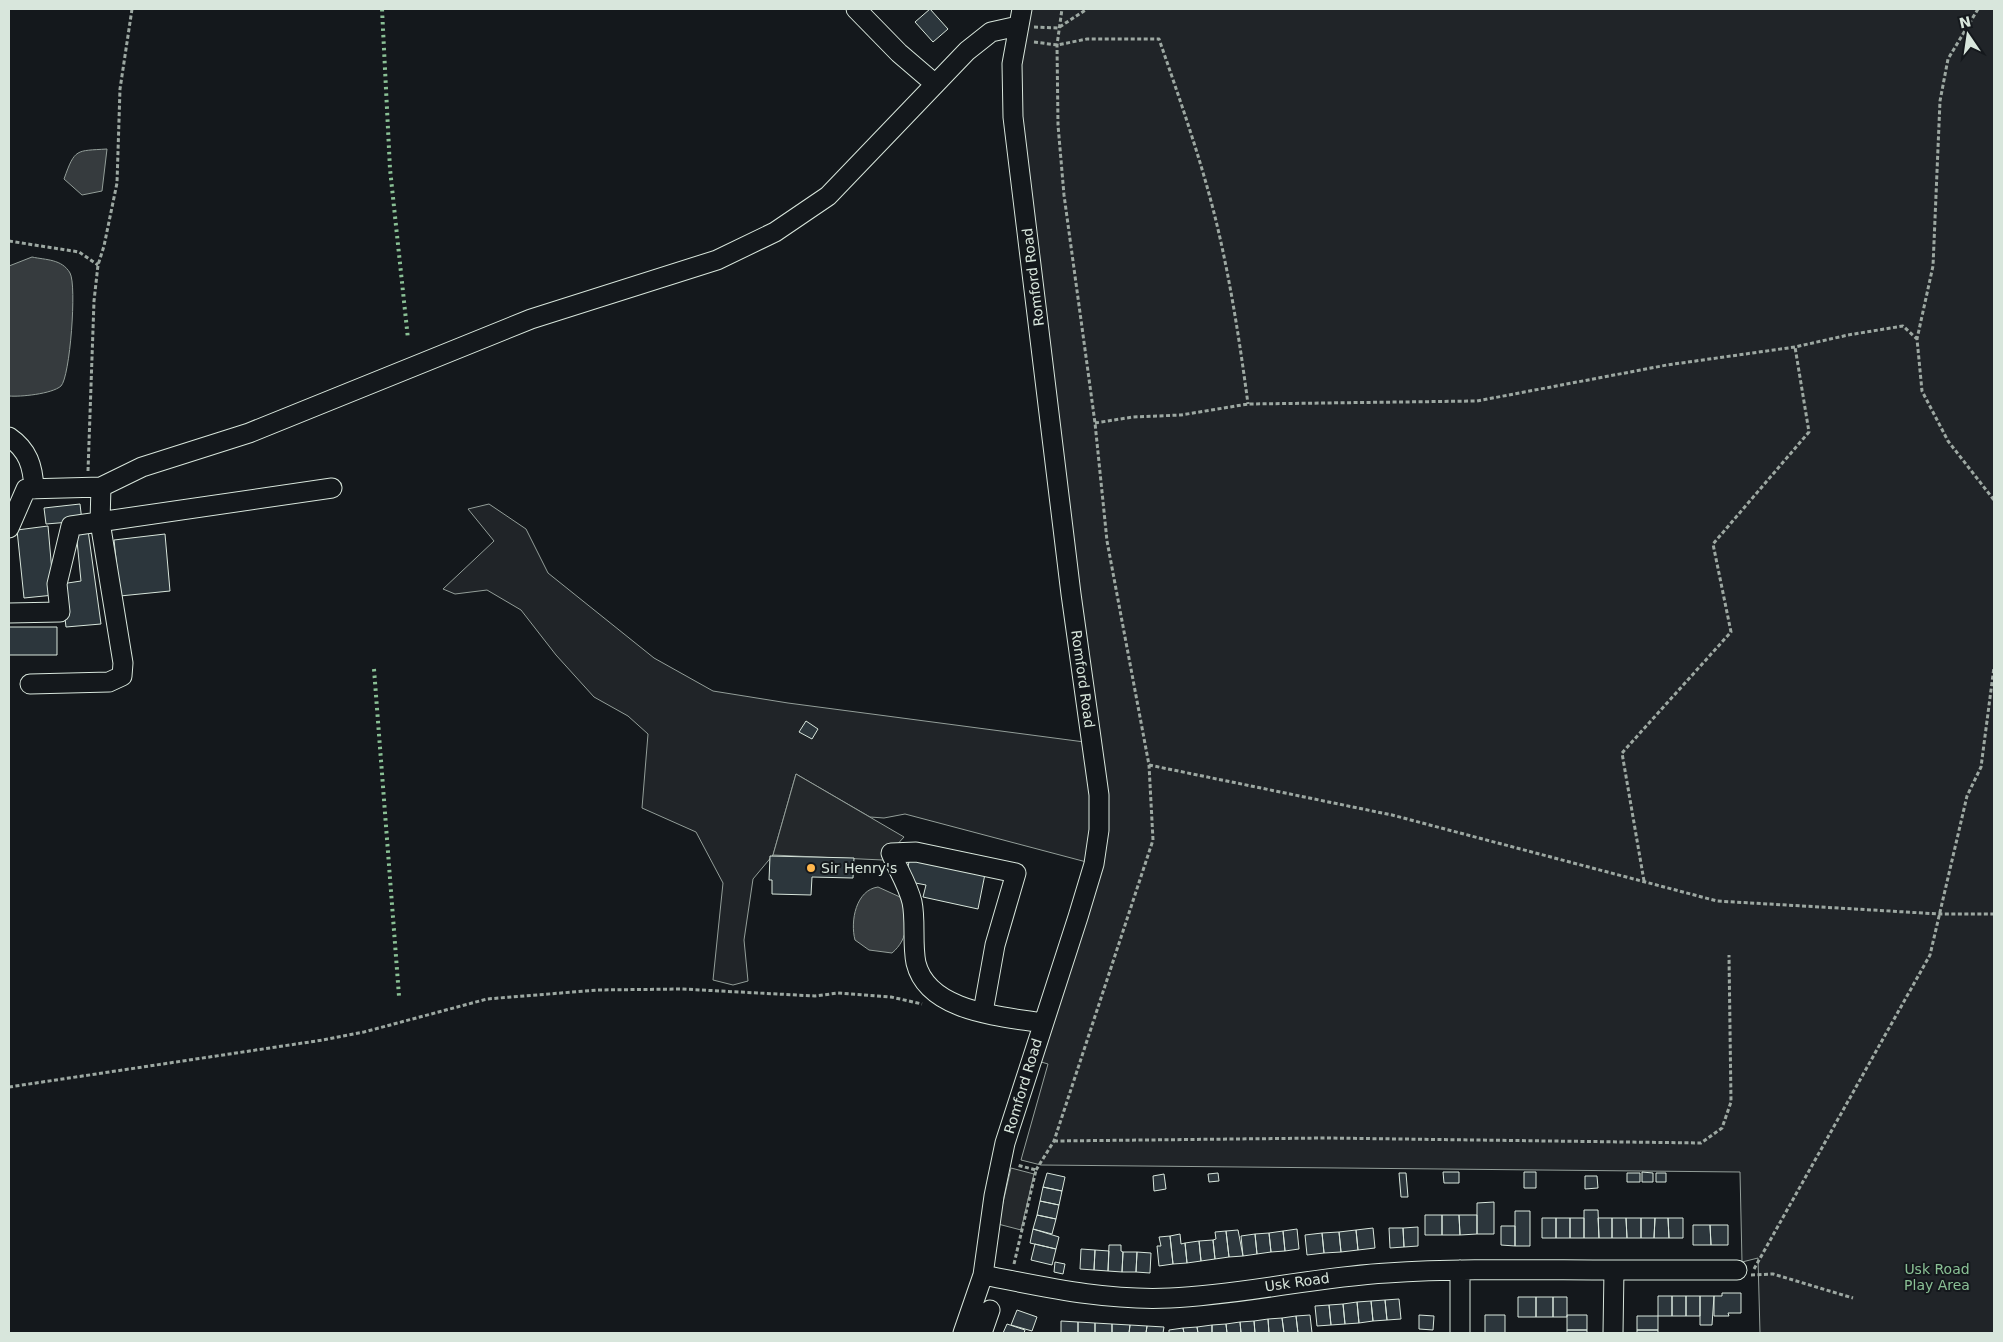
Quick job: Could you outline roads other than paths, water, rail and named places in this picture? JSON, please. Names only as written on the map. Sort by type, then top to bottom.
[{"type":"street","points":[[856,9],[899,53],[934,83]]},
{"type":"street","points":[[9,528],[26,489],[94,487],[142,467],[249,433],[531,319],[717,260],[775,232],[828,196],[934,83],[967,51],[991,32],[1019,25]]},
{"type":"street","name":"Romford Road","points":[[963,1333],[983,1275],[986,1239],[1005,1143],[1094,864],[1099,830],[1099,794],[1071,594],[1013,117],[1012,79],[1019,25]]},
{"type":"street","points":[[9,437],[28,456],[33,470],[34,489]]},
{"type":"street","points":[[30,684],[109,682],[122,676],[122,663],[94,487]]},
{"type":"street","points":[[9,613],[60,612],[57,584],[72,526],[332,488]]},
{"type":"street","points":[[983,1012],[995,945],[1016,873],[916,852],[891,853],[912,902],[916,963],[923,979],[934,993],[949,1001],[983,1012],[1042,1023]]},
{"type":"street","points":[[1460,1270],[1460,1333]]},
{"type":"street","name":"Usk Road","points":[[983,1275],[1010,1282],[1088,1296],[1168,1298],[1200,1297],[1343,1276],[1460,1270],[1744,1272]]},
{"type":"street","points":[[1613,1333],[1614,1270]]},
{"type":"street","points":[[982,1333],[990,1310]]},
{"type":"place","name":"Sir Henry's","points":[[811,868]]},
{"type":"park label","name":"Usk Road Play Area","points":[[1937,1278]]}]
